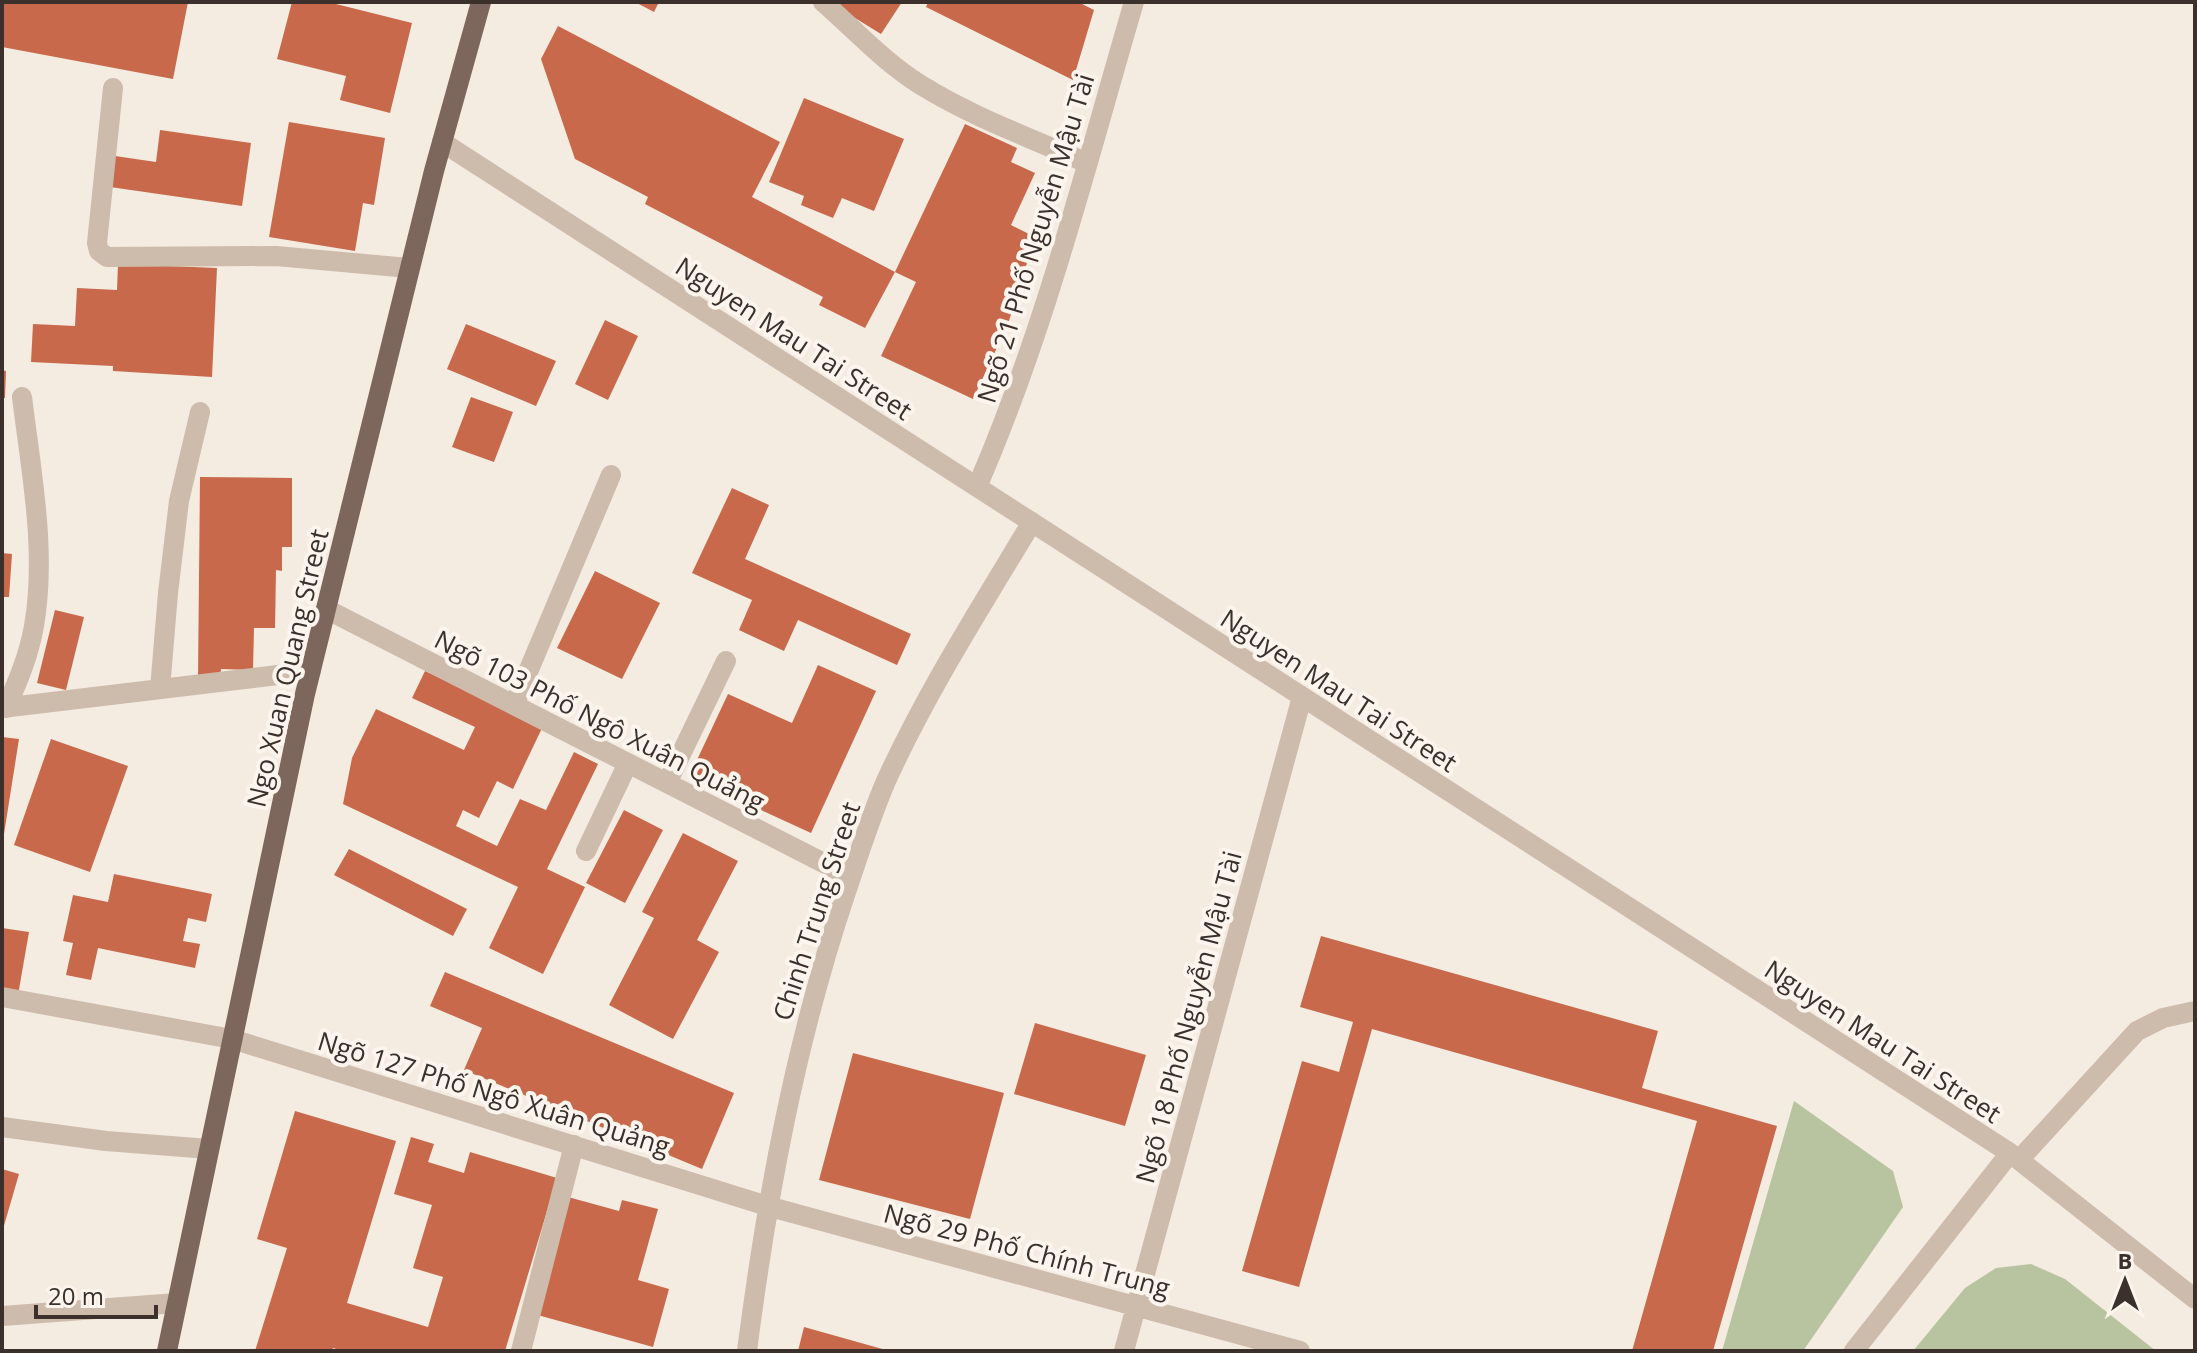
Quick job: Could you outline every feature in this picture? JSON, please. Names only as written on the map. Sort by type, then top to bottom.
[{"type":"main road","name":"Ngo Xuan Quang Street","points":[[167,1351],[311,671],[409,268],[481,2]]},
{"type":"street","points":[[823,2],[918,84],[951,103],[1087,163]]},
{"type":"street","name":"Ngõ 21 Phố Nguyễn Mậu Tài","points":[[977,487],[1011,407],[1051,289],[1134,2]]},
{"type":"street","points":[[113,88],[97,243],[99,251],[107,257],[276,256],[409,268]]},
{"type":"street","name":"Nguyen Mau Tai Street","points":[[442,142],[2015,1157],[2195,1299]]},
{"type":"street","points":[[4,708],[23,669],[34,624],[37,572],[34,489],[22,397]]},
{"type":"street","points":[[160,689],[179,501],[200,412]]},
{"type":"street","points":[[514,705],[611,475]]},
{"type":"street","name":"Chinh Trung Street","points":[[747,1351],[767,1206],[786,1106],[811,1001],[851,877],[885,784],[912,726],[1032,522]]},
{"type":"street","name":"Ngõ 103 Phố Ngô Xuân Quảng","points":[[326,609],[851,877]]},
{"type":"street","points":[[667,783],[726,661]]},
{"type":"street","points":[[4,708],[311,671]]},
{"type":"street","name":"Ngõ 18 Phố Nguyễn Mậu Tài","points":[[1124,1351],[1302,697]]},
{"type":"street","points":[[586,851],[628,763]]},
{"type":"street","name":"Ngõ 127 Phố Ngô Xuân Quảng","points":[[2,997],[232,1039],[740,1198]]},
{"type":"street","points":[[1854,1351],[2015,1157],[2137,1031],[2163,1018],[2195,1011]]},
{"type":"street","points":[[2,1127],[106,1141],[209,1149]]},
{"type":"street","points":[[521,1351],[574,1145]]},
{"type":"street","name":"Ngõ 29 Phố Chính Trung","points":[[740,1198],[1300,1351]]},
{"type":"street","points":[[2,1316],[177,1303]]},
{"type":"green space","points":[[1794,1101],[1893,1171],[1903,1207],[1803,1351],[1722,1351]]},
{"type":"green space","points":[[2031,1264],[2065,1279],[2156,1351],[1913,1351],[1965,1288],[1996,1268]]},
{"type":"building","points":[[2,2],[188,2],[173,79],[2,47]]},
{"type":"building","points":[[292,2],[328,2],[412,23],[390,113],[340,100],[346,76],[277,59]]},
{"type":"building","points":[[635,2],[659,2],[654,12]]},
{"type":"building","points":[[829,2],[902,2],[881,34]]},
{"type":"building","points":[[928,2],[1078,2],[1094,10],[1073,80],[926,7]]},
{"type":"building","points":[[558,26],[780,142],[752,197],[895,272],[865,328],[819,305],[823,297],[645,204],[648,197],[575,159],[541,59]]},
{"type":"building","points":[[804,98],[904,139],[874,211],[842,198],[833,218],[801,205],[804,196],[769,182]]},
{"type":"building","points":[[289,122],[385,138],[374,205],[363,203],[355,251],[269,237]]},
{"type":"building","points":[[965,124],[1017,148],[1011,162],[1035,173],[1011,225],[1035,237],[1008,324],[973,399],[881,356],[916,282],[895,272]]},
{"type":"building","points":[[160,130],[251,143],[242,206],[110,187],[115,156],[156,162]]},
{"type":"building","points":[[118,264],[217,268],[212,377],[113,371],[113,366],[31,362],[33,324],[75,326],[77,288],[117,290]]},
{"type":"building","points":[[605,320],[638,336],[608,400],[575,384]]},
{"type":"building","points":[[466,324],[556,361],[536,406],[447,369]]},
{"type":"building","points":[[2,370],[6,371],[5,398],[2,398]]},
{"type":"building","points":[[471,397],[513,412],[494,462],[452,447]]},
{"type":"building","points":[[200,477],[292,478],[292,547],[282,547],[282,571],[276,570],[275,628],[254,628],[253,670],[221,669],[220,678],[198,678]]},
{"type":"building","points":[[732,488],[769,505],[745,559],[911,634],[897,665],[798,620],[784,651],[739,630],[752,600],[692,573]]},
{"type":"building","points":[[2,553],[12,554],[9,597],[2,597]]},
{"type":"building","points":[[595,571],[660,603],[622,679],[557,648]]},
{"type":"building","points":[[55,610],[84,617],[66,690],[37,683]]},
{"type":"building","points":[[818,665],[876,691],[811,833],[689,777],[728,694],[792,723]]},
{"type":"building","points":[[425,671],[543,726],[513,789],[497,781],[479,818],[463,810],[456,826],[497,846],[520,799],[546,810],[574,752],[598,764],[547,869],[585,887],[543,974],[489,948],[518,887],[343,804],[352,758],[376,709],[464,750],[475,727],[412,698]]},
{"type":"building","points":[[2,737],[19,739],[4,834],[2,834]]},
{"type":"building","points":[[51,739],[128,766],[90,872],[14,845]]},
{"type":"building","points":[[624,810],[663,830],[625,903],[586,883]]},
{"type":"building","points":[[683,833],[738,861],[697,940],[719,952],[673,1039],[609,1005],[654,918],[642,912]]},
{"type":"building","points":[[349,849],[467,909],[453,936],[334,875]]},
{"type":"building","points":[[114,874],[212,894],[206,922],[188,918],[183,941],[200,944],[195,968],[98,948],[91,980],[66,975],[73,943],[63,941],[73,895],[108,902]]},
{"type":"building","points":[[2,928],[29,932],[18,995],[2,992]]},
{"type":"building","points":[[1321,936],[1658,1031],[1642,1088],[1777,1126],[1713,1351],[1632,1351],[1697,1121],[1372,1029],[1299,1287],[1242,1271],[1302,1061],[1339,1072],[1353,1022],[1300,1007]]},
{"type":"building","points":[[445,972],[734,1093],[702,1169],[464,1070],[482,1028],[430,1006]]},
{"type":"building","points":[[1035,1023],[1146,1055],[1125,1126],[1014,1094]]},
{"type":"building","points":[[853,1053],[1004,1093],[970,1219],[819,1180]]},
{"type":"building","points":[[295,1111],[396,1141],[347,1303],[428,1327],[443,1277],[413,1268],[432,1205],[394,1194],[411,1137],[434,1144],[428,1162],[464,1173],[470,1152],[557,1178],[505,1351],[343,1351],[333,1348],[332,1351],[255,1351],[287,1248],[257,1239]]},
{"type":"building","points":[[2,1169],[19,1174],[3,1229],[2,1229]]},
{"type":"building","points":[[568,1197],[619,1211],[622,1200],[658,1209],[638,1280],[669,1289],[653,1347],[534,1314]]},
{"type":"building","points":[[804,1327],[886,1350],[886,1351],[798,1351]]}]
